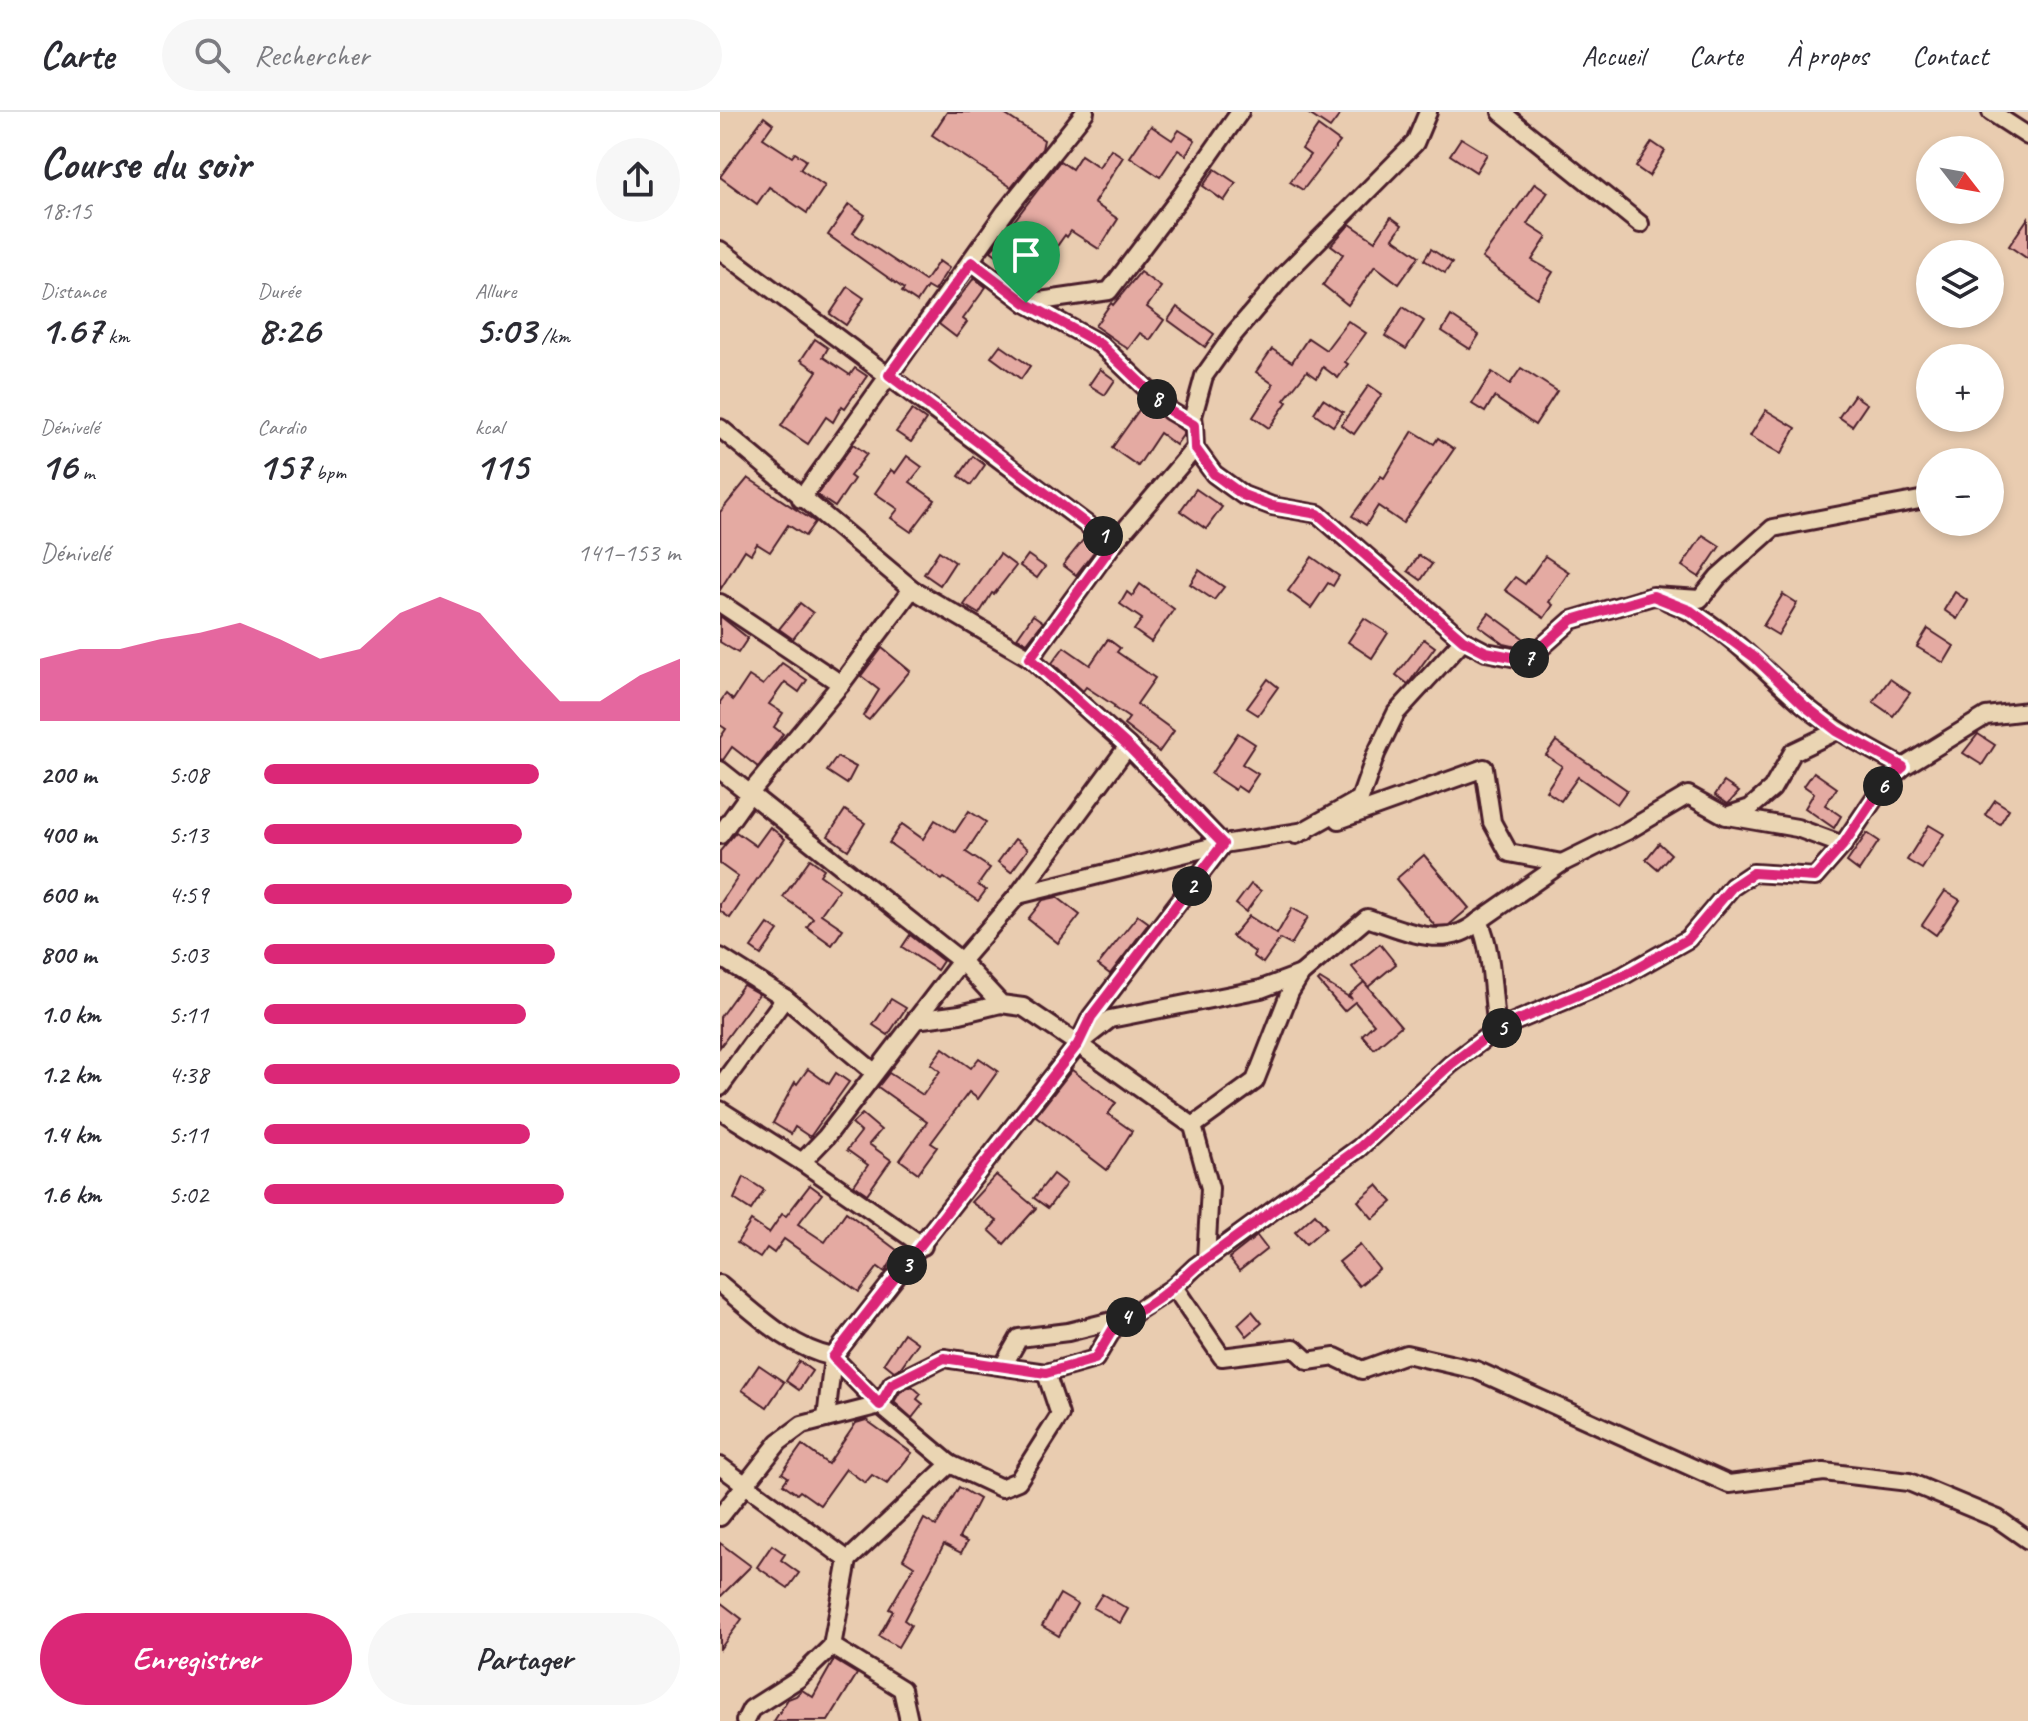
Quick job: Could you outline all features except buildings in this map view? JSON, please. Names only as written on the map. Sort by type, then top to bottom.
[{"type":"street","points":[[801,499],[1005,212],[1085,112]]},
{"type":"street","points":[[1026,303],[1109,291],[1240,112]]},
{"type":"street","points":[[1428,112],[1415,143],[1285,274],[1233,335],[1204,376],[1194,425],[1195,448],[1214,474],[1243,495],[1272,506],[1318,514],[1463,640],[1486,652],[1527,660],[1572,620],[1653,596],[1700,599],[1718,577],[1773,528],[1916,501]]},
{"type":"street","points":[[1501,112],[1640,224]]},
{"type":"street","points":[[1991,112],[2028,136]]},
{"type":"street","points":[[720,250],[1113,544]]},
{"type":"street","points":[[972,262],[1026,303],[1100,344],[1170,411],[1194,425]]},
{"type":"street","points":[[720,428],[912,589],[1030,658],[1128,746],[1223,844]]},
{"type":"street","points":[[1030,658],[1113,544],[1195,448]]},
{"type":"street","points":[[720,835],[750,793],[841,684],[912,589]]},
{"type":"street","points":[[1653,596],[1691,611],[1731,639],[1837,731],[1903,767]]},
{"type":"street","points":[[720,603],[841,684]]},
{"type":"street","points":[[1296,835],[1360,799],[1376,754],[1396,713],[1463,640]]},
{"type":"street","points":[[1003,1366],[1019,1338],[1068,1332],[1128,1317],[1174,1287],[1206,1259],[1359,1148],[1451,1064],[1497,1029],[1621,977],[1688,939],[1732,887],[1753,873],[1815,877],[1843,845],[1884,784],[1903,767],[1986,716],[2028,711]]},
{"type":"street","points":[[1726,816],[1750,808],[1772,789],[1793,752],[1837,731]]},
{"type":"street","points":[[802,1162],[826,1137],[961,961],[1018,895],[1128,746]]},
{"type":"street","points":[[1018,895],[1223,844],[1296,835],[1484,768],[1492,822],[1509,853],[1562,863]]},
{"type":"street","points":[[720,770],[961,961],[1001,1004]]},
{"type":"street","points":[[1193,1126],[1255,1081],[1290,992],[1301,974],[1367,918],[1429,938],[1466,934],[1479,921],[1562,863],[1627,831],[1688,795],[1726,816],[1797,828],[1843,845]]},
{"type":"street","points":[[826,1419],[833,1357],[923,1246],[1078,1044],[1091,1017],[1223,844]]},
{"type":"street","points":[[1479,921],[1488,940],[1487,960],[1497,1029]]},
{"type":"street","points":[[720,957],[785,998],[874,1072]]},
{"type":"street","points":[[1078,1044],[1110,1019],[1261,989],[1301,974]]},
{"type":"street","points":[[720,1087],[785,998]]},
{"type":"street","points":[[915,1020],[1001,1004],[1023,1007],[1193,1126],[1210,1188],[1206,1259]]},
{"type":"street","points":[[720,1110],[802,1162],[923,1246]]},
{"type":"street","points":[[720,1284],[780,1332],[812,1353],[833,1357],[880,1405],[950,1464],[1001,1488],[1018,1481],[1060,1415],[1046,1373]]},
{"type":"street","points":[[1174,1287],[1222,1357],[1294,1348],[1308,1361],[1335,1357],[1362,1370],[1406,1354],[1476,1370],[1729,1484],[1824,1472],[1909,1482],[1998,1519],[2028,1540]]},
{"type":"street","points":[[720,1517],[779,1442],[802,1425],[880,1405],[892,1384],[944,1358],[1046,1373],[1095,1359],[1119,1319]]},
{"type":"street","points":[[745,1721],[751,1709],[798,1679],[832,1646],[848,1560],[950,1464]]},
{"type":"street","points":[[720,1466],[848,1560]]},
{"type":"street","points":[[832,1646],[902,1689],[909,1721]]},
{"type":"route","points":[[972,262],[1026,303],[1100,344],[1170,411],[1194,425],[1195,448],[1214,474],[1243,495],[1272,506],[1318,514],[1463,640],[1486,652],[1527,660],[1572,620],[1653,596],[1691,611],[1754,657],[1805,706],[1837,731],[1903,767],[1884,784],[1843,845],[1815,877],[1753,873],[1732,887],[1688,939],[1621,977],[1497,1029],[1451,1064],[1359,1148],[1195,1267],[1174,1287],[1128,1317],[1119,1319],[1095,1359],[1046,1373],[944,1358],[892,1384],[880,1405],[833,1357],[923,1246],[1078,1044],[1091,1017],[1223,844],[1128,746],[1030,658],[1113,544],[889,375],[972,262]]}]
